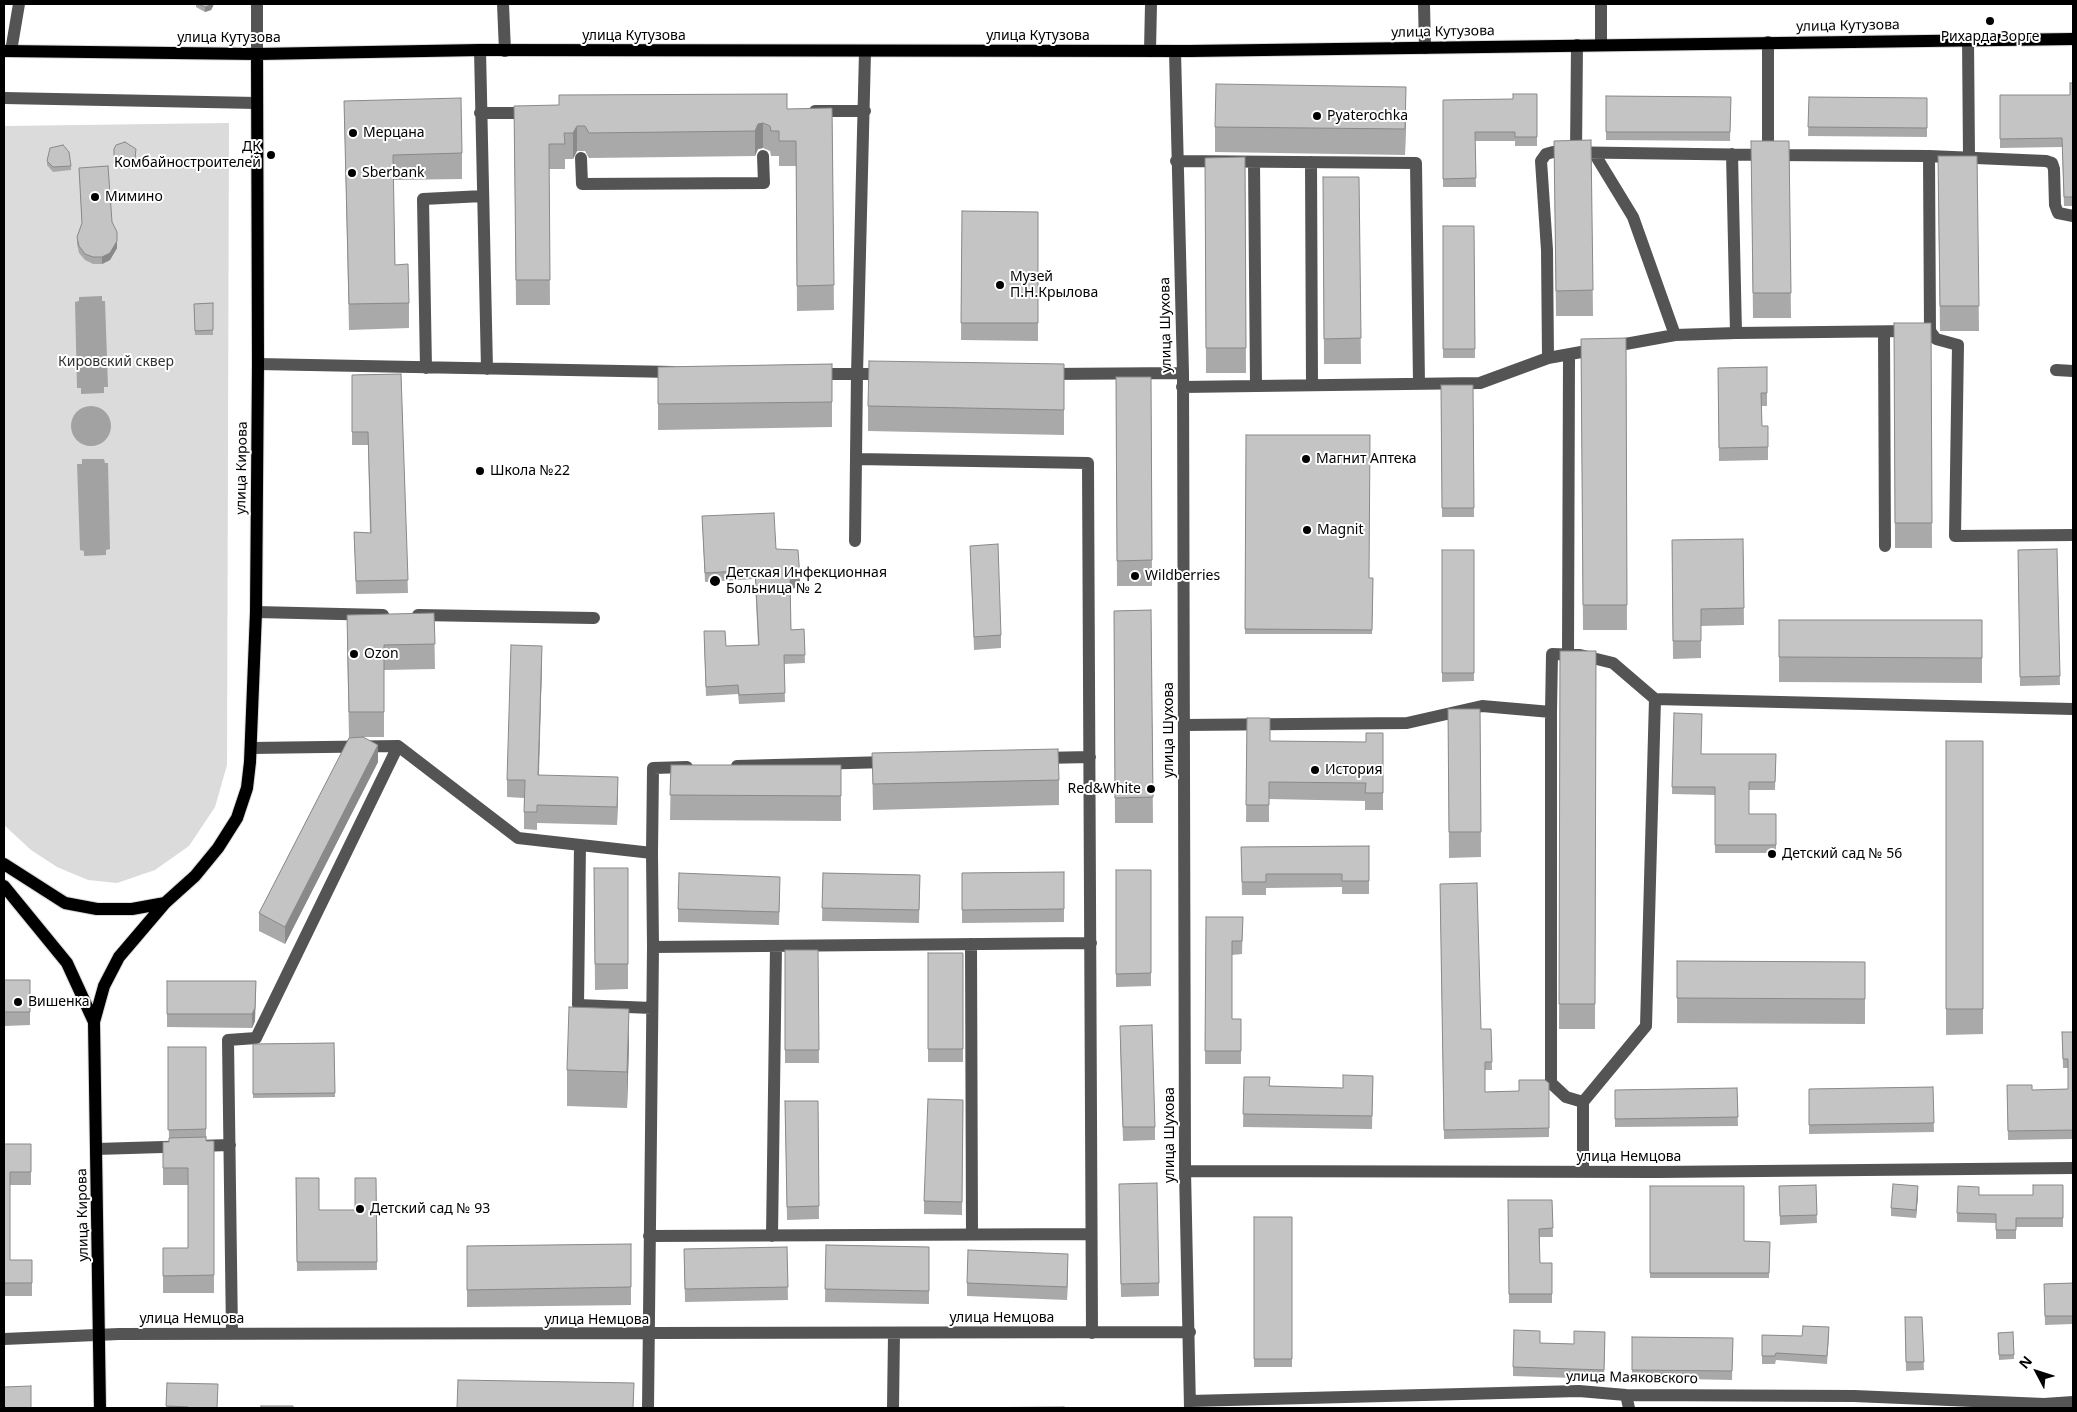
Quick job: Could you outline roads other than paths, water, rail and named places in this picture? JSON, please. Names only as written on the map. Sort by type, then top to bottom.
[{"type":"main road","name":"улица Кутузова","points":[[8,51],[257,54],[480,50],[1175,51],[2073,39]]},
{"type":"main road","name":"улица Кирова","points":[[100,1408],[94,1022],[104,986],[119,957],[165,903],[195,876],[218,848],[237,818],[247,788],[251,748],[256,612],[258,364],[257,54]]},
{"type":"main road","points":[[4,864],[65,903],[96,909],[132,909],[165,903]]},
{"type":"main road","name":"улица Кирова","points":[[4,886],[67,963],[94,1022]]},
{"type":"street","points":[[8,51],[19,4]]},
{"type":"street","name":"улица Кирова","points":[[257,4],[257,54]]},
{"type":"street","points":[[503,4],[505,51]]},
{"type":"street","points":[[1150,51],[1151,4]]},
{"type":"street","points":[[1424,4],[1424,48]]},
{"type":"street","points":[[1601,4],[1601,45]]},
{"type":"street","points":[[1968,39],[1969,157]]},
{"type":"street","points":[[1768,42],[1768,155]]},
{"type":"street","points":[[1576,153],[1577,46]]},
{"type":"street","points":[[480,50],[487,369]]},
{"type":"street","name":"улица Шухова","points":[[1175,51],[1182,373],[1185,1171],[1190,1332],[1190,1405]]},
{"type":"street","points":[[855,541],[865,52]]},
{"type":"street","points":[[4,98],[257,103]]},
{"type":"street","points":[[800,111],[865,111]]},
{"type":"street","points":[[480,114],[540,113]]},
{"type":"street","points":[[1548,358],[1547,250],[1541,161],[1546,154],[1553,152],[1929,156],[2052,163],[2058,213],[2073,216]]},
{"type":"street","points":[[1594,153],[1634,217],[1676,335]]},
{"type":"street","points":[[1732,154],[1736,333]]},
{"type":"street","points":[[581,158],[582,184],[764,183],[763,156]]},
{"type":"street","points":[[1929,156],[1930,331],[1936,339],[1958,345],[1955,536],[2073,535]]},
{"type":"street","points":[[1176,161],[1416,163],[1419,384]]},
{"type":"street","points":[[1254,162],[1256,386]]},
{"type":"street","points":[[1311,162],[1312,385]]},
{"type":"street","points":[[426,368],[423,199],[483,196]]},
{"type":"street","points":[[1182,387],[1480,383],[1548,358],[1676,335],[1930,331]]},
{"type":"street","points":[[1884,332],[1885,546]]},
{"type":"street","points":[[1568,654],[1569,355]]},
{"type":"street","points":[[258,364],[687,372]]},
{"type":"street","points":[[2056,370],[2073,370]]},
{"type":"street","points":[[1034,374],[1182,373]]},
{"type":"street","points":[[807,374],[897,374]]},
{"type":"street","points":[[858,459],[1088,463],[1092,1333]]},
{"type":"street","points":[[256,612],[594,618]]},
{"type":"street","points":[[1583,1102],[1566,1097],[1552,1083],[1550,712],[1552,654],[1568,654],[1613,663],[1655,699],[2073,709]]},
{"type":"street","points":[[1584,1172],[1583,1102],[1646,1026],[1655,699]]},
{"type":"street","points":[[1184,724],[1407,724],[1482,706],[1550,712]]},
{"type":"street","points":[[251,748],[398,746],[518,838],[652,854]]},
{"type":"street","points":[[232,1334],[228,1040],[256,1038],[398,746]]},
{"type":"street","points":[[1030,759],[1090,757]]},
{"type":"street","points":[[723,766],[901,762]]},
{"type":"street","points":[[648,1408],[653,768],[703,766]]},
{"type":"street","points":[[580,845],[578,1005],[652,1008]]},
{"type":"street","points":[[653,947],[1091,943]]},
{"type":"street","points":[[971,944],[972,1234]]},
{"type":"street","points":[[772,1236],[776,946]]},
{"type":"street","points":[[96,1149],[230,1145]]},
{"type":"street","name":"улица Немцова","points":[[1185,1171],[1584,1172],[2073,1168]]},
{"type":"street","points":[[649,1236],[1091,1234]]},
{"type":"street","name":"улица Немцова","points":[[4,1339],[100,1334],[648,1335],[1190,1332]]},
{"type":"street","points":[[893,1408],[894,1334]]},
{"type":"street","name":"улица Маяковского","points":[[1190,1405],[1327,1403],[1579,1391],[1626,1395],[1854,1396],[2044,1404],[2073,1402]]},
{"type":"street","points":[[1626,1395],[1629,1408]]},
{"type":"place","name":"Рихарда Зорге","points":[[1990,21]]},
{"type":"place","name":"Pyaterochka","points":[[1317,116]]},
{"type":"place","name":"Мерцана","points":[[353,133]]},
{"type":"place","name":"ДК Комбайностроителей","points":[[271,155]]},
{"type":"place","name":"Sberbank","points":[[352,173]]},
{"type":"place","name":"Мимино","points":[[95,197]]},
{"type":"place","name":"Музей П.Н.Крылова","points":[[1000,285]]},
{"type":"place","name":"Магнит Аптека","points":[[1306,459]]},
{"type":"place","name":"Школа №22","points":[[480,471]]},
{"type":"place","name":"Magnit","points":[[1307,530]]},
{"type":"place","name":"Wildberries","points":[[1135,576]]},
{"type":"place","name":"Детская Инфекционная Больница № 2","points":[[715,581]]},
{"type":"place","name":"Ozon","points":[[354,654]]},
{"type":"place","name":"История","points":[[1315,770]]},
{"type":"place","name":"Red&White","points":[[1151,789]]},
{"type":"place","name":"Детский сад № 56","points":[[1772,854]]},
{"type":"place","name":"Вишенка","points":[[18,1002]]},
{"type":"place","name":"Детский сад № 93","points":[[360,1209]]},
{"type":"park label","name":"Кировский сквер","points":[[116,362]]}]
